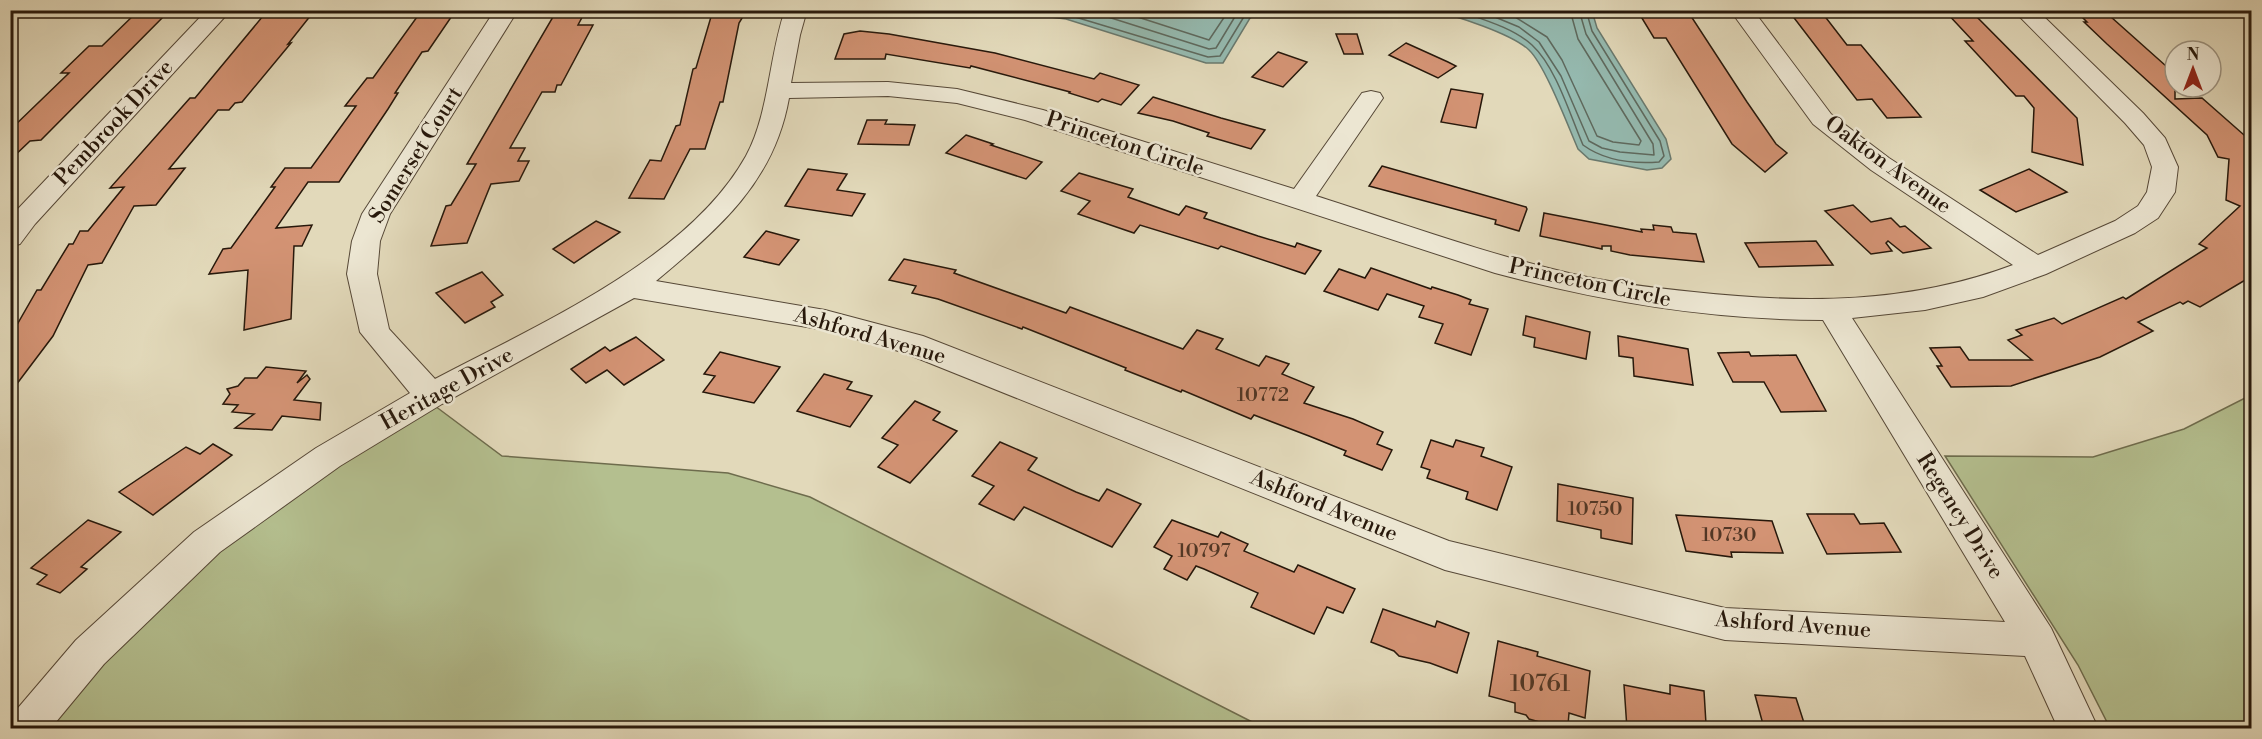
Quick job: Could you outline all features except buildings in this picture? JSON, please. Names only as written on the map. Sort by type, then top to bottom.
[{"type":"street","name":"Pembrook Drive","points":[[10,238],[25,218],[220,10]]},
{"type":"street","name":"Somerset Court","points":[[432,396],[375,332],[362,274],[366,241],[376,214],[507,10]]},
{"type":"street","name":"Heritage Drive","points":[[26,729],[90,652],[207,542],[328,457],[432,396],[630,287],[702,228],[730,199],[759,156],[767,138],[788,35],[796,10]]},
{"type":"street","name":"Oakton Avenue","points":[[1741,10],[1822,119],[1880,164],[2036,267]]},
{"type":"street","name":"Princeton Circle","points":[[778,92],[888,89],[957,96],[1034,115],[1505,266],[1574,284],[1643,297],[1709,305],[1762,310],[1832,310],[1925,300],[1983,287],[2036,267],[2125,227],[2148,212],[2161,192],[2165,167],[2156,143],[2134,118],[2024,10]]},
{"type":"street","points":[[1299,201],[1371,98]]},
{"type":"street","name":"Ashford Avenue","points":[[630,287],[825,320],[912,344],[1456,558],[1725,624],[2037,640]]},
{"type":"street","name":"Regency Drive","points":[[1832,310],[2037,640],[2078,729]]},
{"type":"green space","points":[[2251,395],[2251,728],[2110,728],[2078,665],[1945,456],[2093,457],[2184,429]]},
{"type":"green space","points":[[435,406],[502,456],[728,473],[810,497],[1264,728],[48,728],[71,698],[154,608],[229,543],[324,472]]},
{"type":"water","points":[[1002,11],[1289,11],[1260,12],[1250,18],[1223,63],[1206,63],[1066,19]]},
{"type":"water","points":[[1432,11],[1592,11],[1597,28],[1666,139],[1671,159],[1662,168],[1647,170],[1589,159],[1578,149],[1549,82],[1529,50],[1497,32]]}]
